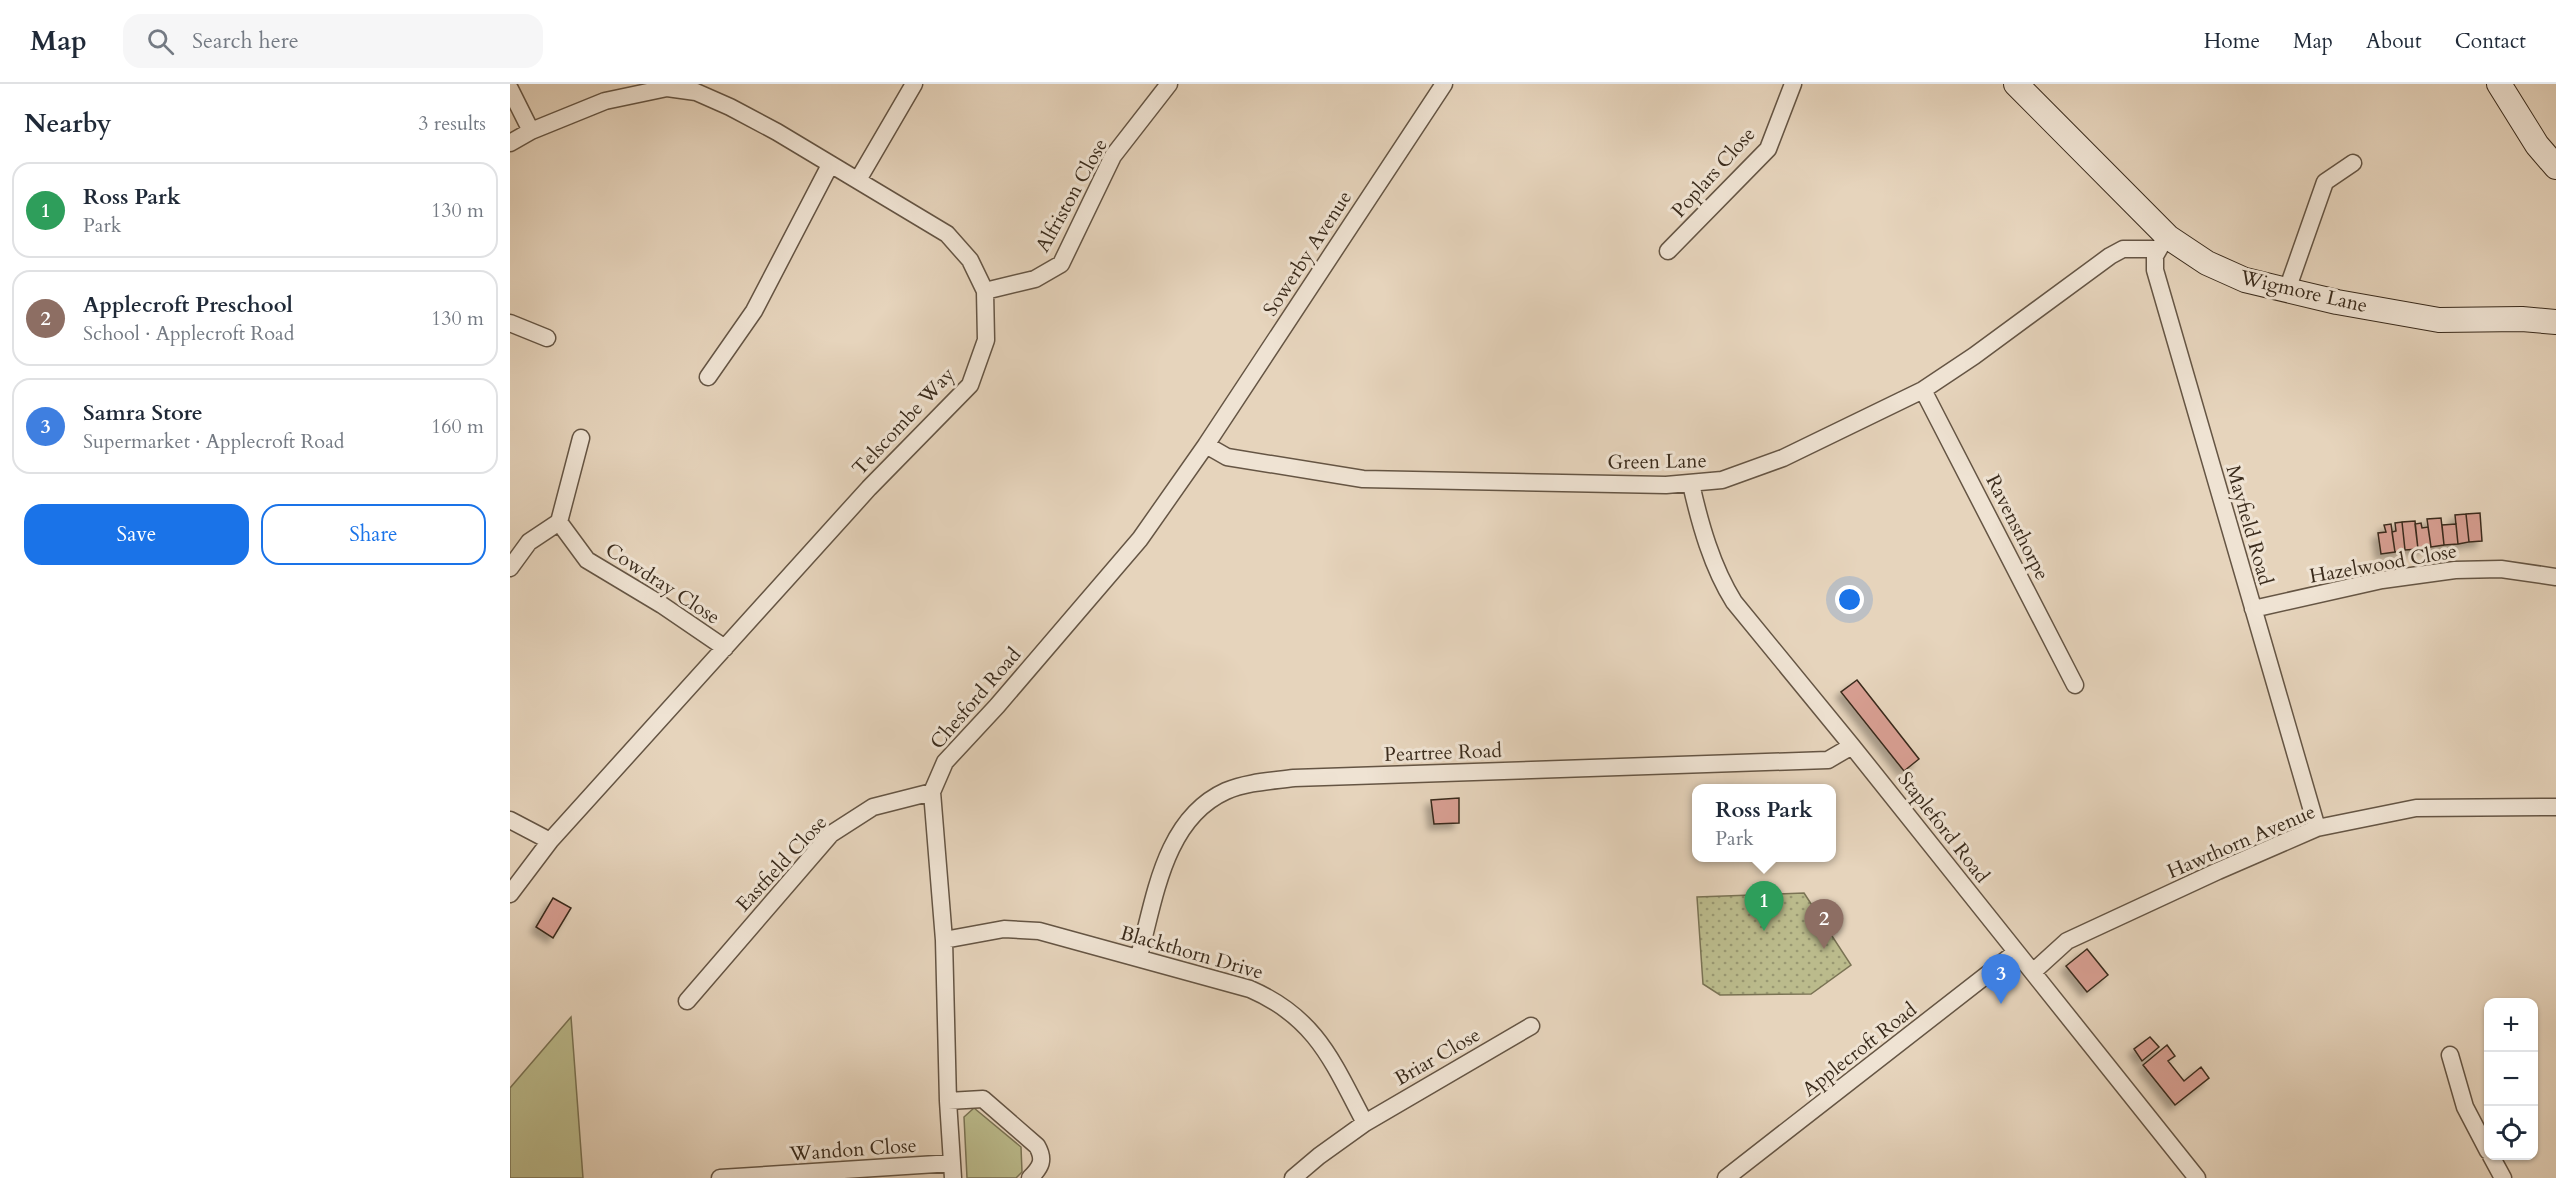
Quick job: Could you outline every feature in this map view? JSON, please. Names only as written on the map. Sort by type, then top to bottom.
[{"type":"street","points":[[858,180],[914,84]]},
{"type":"street","name":"Alfriston Close","points":[[985,291],[1035,279],[1061,264],[1113,156],[1168,84]]},
{"type":"street","name":"Sowerby Avenue","points":[[1206,445],[1444,84]]},
{"type":"street","name":"Poplars Close","points":[[1668,251],[1768,149],[1793,84]]},
{"type":"street","name":"Wigmore Lane","points":[[2016,84],[2162,243],[2245,280],[2337,302],[2439,320],[2522,319],[2556,322]]},
{"type":"street","points":[[2499,84],[2537,145],[2556,167]]},
{"type":"street","name":"Telscombe Way","points":[[510,143],[531,131],[606,101],[667,86],[696,92],[730,107],[947,234],[970,260],[985,291],[986,340],[970,385],[869,488],[550,841],[510,894]]},
{"type":"street","points":[[510,89],[531,131]]},
{"type":"street","points":[[2287,290],[2325,182],[2353,163]]},
{"type":"street","points":[[708,377],[754,312],[830,165]]},
{"type":"street","name":"Green Lane","points":[[1206,445],[1227,456],[1363,478],[1690,484],[1722,480],[1763,466],[1923,390],[1974,356],[2110,256],[2123,249],[2162,243]]},
{"type":"street","name":"Mayfield Road","points":[[2162,243],[2155,255],[2155,270],[2317,828]]},
{"type":"street","points":[[510,323],[546,338]]},
{"type":"street","name":"Ravensthorpe","points":[[1923,390],[2075,685]]},
{"type":"street","points":[[510,568],[529,542],[559,522],[581,438]]},
{"type":"street","name":"Chesford Road","points":[[952,1171],[944,940],[932,792],[945,762],[997,706],[1140,539],[1206,445]]},
{"type":"street","name":"Stapleford Road","points":[[1690,484],[1712,556],[1724,587],[1734,602],[2016,952],[2034,971],[2194,1176]]},
{"type":"street","name":"Cowdray Close","points":[[559,522],[587,560],[662,605],[725,648]]},
{"type":"street","name":"Hazelwood Close","points":[[2253,609],[2382,580],[2455,570],[2501,569],[2556,577]]},
{"type":"street","name":"Peartree Road","points":[[1139,956],[1168,856],[1180,832],[1197,811],[1212,799],[1243,786],[1294,778],[1828,760],[1852,746]]},
{"type":"street","name":"Eastfield Close","points":[[687,1000],[831,834],[873,807],[932,792]]},
{"type":"street","name":"Hawthorn Avenue","points":[[2034,971],[2067,941],[2317,828],[2416,808],[2556,807]]},
{"type":"street","points":[[510,820],[550,841]]},
{"type":"street","name":"Blackthorn Drive","points":[[944,940],[1004,929],[1039,931],[1139,956],[1250,988],[1274,999],[1300,1019],[1324,1047],[1365,1123]]},
{"type":"street","name":"Applecroft Road","points":[[1726,1178],[2016,952]]},
{"type":"street","name":"Briar Close","points":[[1293,1178],[1365,1123],[1531,1026]]},
{"type":"street","points":[[2450,1055],[2465,1107],[2484,1143]]},
{"type":"street","points":[[948,1101],[983,1099],[1037,1146],[1042,1156],[1040,1167],[1030,1178]]},
{"type":"street","points":[[2494,1160],[2503,1178]]},
{"type":"street","name":"Wandon Close","points":[[720,1178],[952,1171]]},
{"type":"green space","points":[[1804,893],[1851,965],[1811,994],[1720,995],[1703,984],[1697,897]]},
{"type":"green space","points":[[571,1017],[583,1178],[510,1178],[510,1088]]},
{"type":"green space","points":[[974,1108],[1021,1147],[1022,1172],[1016,1178],[967,1178],[964,1117]]},
{"type":"building","points":[[2480,513],[2482,541],[2469,542],[2466,514]]},
{"type":"building","points":[[2466,514],[2469,542],[2458,544],[2455,515]]},
{"type":"building","points":[[2441,518],[2444,545],[2431,547],[2427,519]]},
{"type":"building","points":[[2415,521],[2418,549],[2405,550],[2402,522]]},
{"type":"building","points":[[2402,522],[2405,550],[2395,552],[2392,532],[2396,531],[2395,523]]},
{"type":"building","points":[[2421,523],[2422,528],[2428,527],[2431,547],[2418,549],[2415,524]]},
{"type":"building","points":[[2391,524],[2395,552],[2381,554],[2378,533],[2386,532],[2384,525]]},
{"type":"building","points":[[2456,524],[2458,544],[2444,545],[2442,525]]},
{"type":"building","points":[[1857,680],[1919,759],[1904,771],[1841,692]]},
{"type":"building","points":[[1459,798],[1459,823],[1434,824],[1431,800]]},
{"type":"building","points":[[553,898],[571,908],[553,938],[536,927]]},
{"type":"building","points":[[2087,949],[2108,975],[2087,992],[2066,966]]},
{"type":"building","points":[[2150,1037],[2159,1047],[2142,1061],[2134,1049]]},
{"type":"building","points":[[2167,1045],[2175,1056],[2168,1061],[2184,1081],[2201,1067],[2209,1078],[2175,1105],[2143,1065]]},
{"type":"place","name":"Ross Park","points":[[1764,931]]},
{"type":"place","name":"Applecroft Preschool","points":[[1824,949]]},
{"type":"place","name":"Samra Store","points":[[2001,1004]]}]
